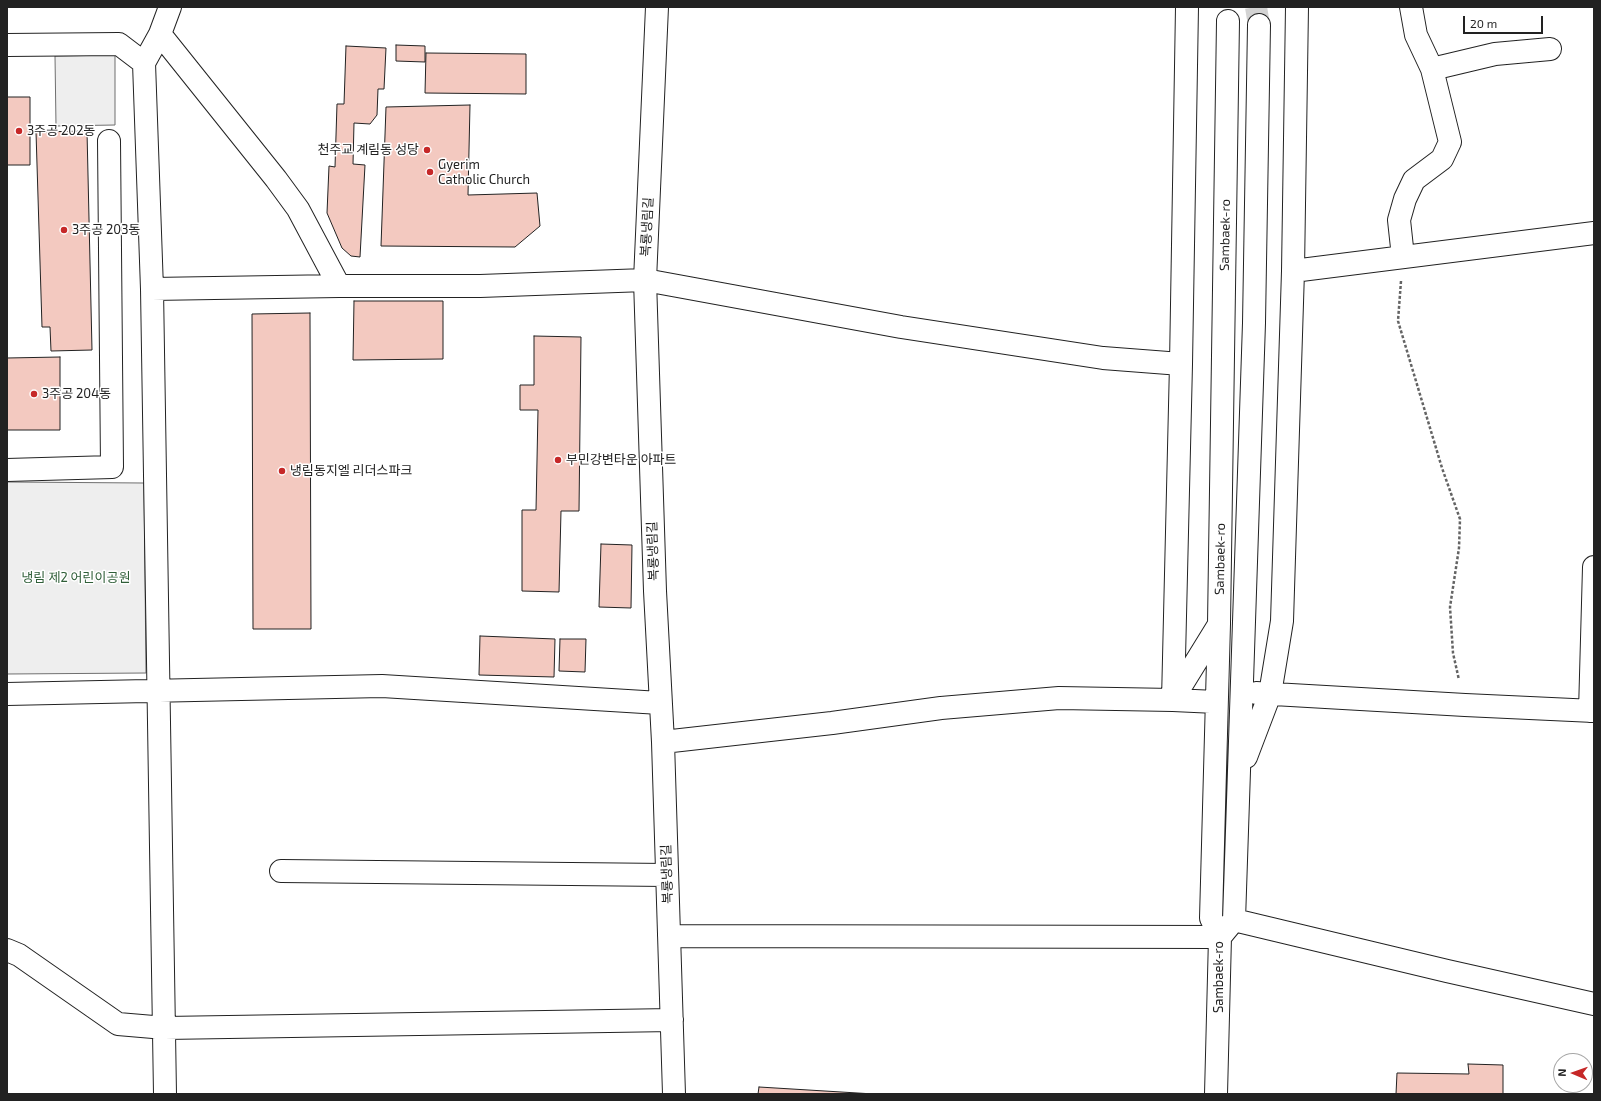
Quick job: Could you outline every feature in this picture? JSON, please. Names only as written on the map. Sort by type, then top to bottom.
[{"type":"street","points":[[165,1094],[152,289],[144,62],[160,34],[170,7]]},
{"type":"street","name":"복룡냉림길","points":[[657,7],[645,280],[654,592],[663,742],[674,1094]]},
{"type":"street","points":[[1173,700],[1181,364],[1187,7]]},
{"type":"street","points":[[1240,773],[1270,694],[1282,621],[1293,270],[1297,7]]},
{"type":"street","points":[[1403,257],[1399,220],[1404,199],[1414,180],[1442,159],[1450,142],[1432,69],[1416,35],[1411,7]]},
{"type":"street","name":"Sambaek-ro","points":[[1216,1094],[1220,937],[1211,918],[1219,624],[1228,21]]},
{"type":"street","points":[[670,936],[1220,937],[1234,920],[1254,324],[1259,25]]},
{"type":"street","points":[[160,34],[276,179],[298,209],[340,286]]},
{"type":"street","points":[[7,45],[119,44],[144,62]]},
{"type":"street","points":[[1432,69],[1495,54],[1550,50]]},
{"type":"street","points":[[7,470],[112,467],[110,141]]},
{"type":"street","points":[[1293,270],[1594,233]]},
{"type":"street","points":[[152,289],[340,286],[480,286],[645,280],[901,327],[1103,358],[1181,364]]},
{"type":"street","points":[[1242,692],[1465,706],[1592,711],[1594,567]]},
{"type":"street","points":[[1173,700],[1219,624]]},
{"type":"street","points":[[7,694],[158,692],[382,686],[660,703]]},
{"type":"street","points":[[663,742],[832,723],[941,708],[1059,698],[1216,702]]},
{"type":"street","points":[[281,871],[667,875]]},
{"type":"street","points":[[1234,920],[1594,1004]]},
{"type":"street","points":[[7,950],[19,955],[118,1024],[165,1028],[672,1020]]},
{"type":"path","points":[[1403,257],[1398,321],[1442,468],[1460,519],[1459,548],[1450,607],[1453,653],[1465,706]]},
{"type":"green space","points":[[115,55],[115,125],[56,126],[55,56]]},
{"type":"green space","name":"냉림 제2 어린이공원","points":[[7,482],[144,483],[146,673],[7,674]]},
{"type":"building","points":[[396,45],[425,46],[425,62],[396,61]]},
{"type":"building","points":[[346,46],[386,48],[384,89],[378,89],[377,115],[370,124],[354,123],[353,164],[365,165],[360,257],[351,256],[342,248],[327,213],[329,166],[335,167],[337,104],[344,104]]},
{"type":"building","points":[[426,53],[526,54],[526,94],[425,93]]},
{"type":"building","name":"3주공 202동","points":[[7,97],[30,97],[30,165],[7,165]]},
{"type":"building","name":"천주교 계림동 성당","points":[[470,105],[468,195],[537,193],[540,226],[515,247],[381,246],[386,107]]},
{"type":"building","name":"3주공 203동","points":[[87,131],[92,350],[51,351],[50,327],[42,327],[36,132]]},
{"type":"building","points":[[354,301],[443,301],[443,359],[353,360]]},
{"type":"building","name":"냉림동지엘 리더스파크","points":[[310,313],[311,629],[253,629],[252,314]]},
{"type":"building","name":"부민강변타운 아파트","points":[[534,336],[581,337],[579,511],[561,511],[559,592],[522,591],[522,510],[536,510],[538,410],[520,410],[520,385],[534,385]]},
{"type":"building","name":"3주공 204동","points":[[60,357],[60,430],[7,430],[7,358]]},
{"type":"building","points":[[601,544],[632,545],[631,608],[599,607]]},
{"type":"building","points":[[480,636],[555,639],[554,677],[479,675]]},
{"type":"building","points":[[560,639],[586,639],[585,672],[559,671]]},
{"type":"building","points":[[1468,1064],[1503,1065],[1503,1094],[1396,1094],[1397,1073],[1469,1074]]},
{"type":"building","points":[[759,1087],[874,1094],[758,1094]]},
{"type":"tunnel","points":[[1256,7],[1259,25]]},
{"type":"place","name":"3주공 202동","points":[[19,131]]},
{"type":"place","name":"천주교 계림동 성당","points":[[427,150]]},
{"type":"place","name":"Gyerim Catholic Church","points":[[430,172]]},
{"type":"place","name":"3주공 203동","points":[[64,230]]},
{"type":"place","name":"3주공 204동","points":[[34,394]]},
{"type":"place","name":"부민강변타운 아파트","points":[[558,460]]},
{"type":"place","name":"냉림동지엘 리더스파크","points":[[282,471]]}]
